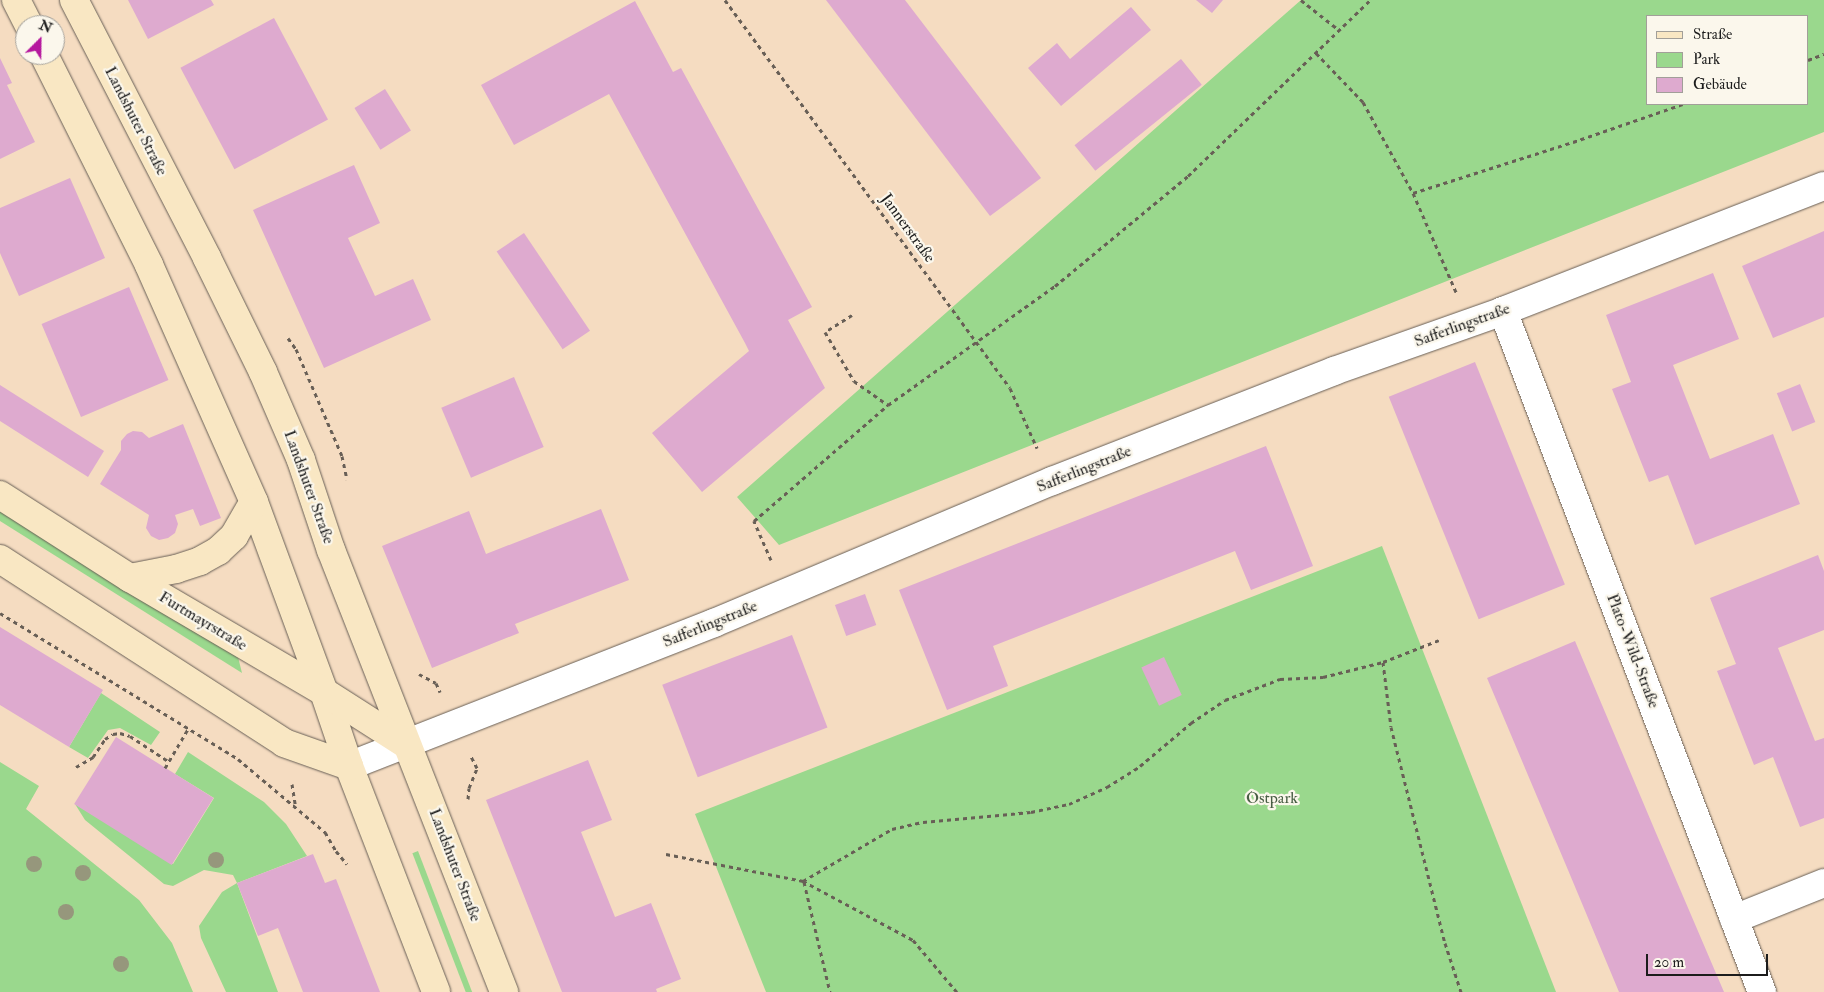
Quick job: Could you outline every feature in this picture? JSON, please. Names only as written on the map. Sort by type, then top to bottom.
[{"type":"main road","points":[[16,0],[24,15]]},
{"type":"main road","name":"Landshuter Straße","points":[[74,0],[207,258],[263,372],[301,460],[331,550],[504,992]]},
{"type":"main road","points":[[49,65],[149,265],[254,502],[324,692],[349,766],[436,992]]},
{"type":"main road","name":"Furtmayrstraße","points":[[0,495],[130,578],[324,692],[407,745]]},
{"type":"main road","points":[[130,578],[176,569],[200,561],[218,551],[234,536],[254,502]]},
{"type":"main road","points":[[0,559],[284,743],[349,766]]},
{"type":"street","name":"Safferlingstraße","points":[[349,766],[407,745],[785,593],[1052,481],[1334,371],[1469,324],[1824,186]]},
{"type":"street","name":"Plato-Wild-Straße","points":[[1503,311],[1762,992]]},
{"type":"street","points":[[1734,919],[1824,883]]},
{"type":"path","name":"Jannerstraße","points":[[725,0],[1010,388],[1052,481]]},
{"type":"path","points":[[1301,0],[1339,30]]},
{"type":"path","points":[[785,593],[754,521],[888,405],[1055,286],[1188,176],[1370,0]]},
{"type":"path","points":[[1316,53],[1363,102],[1413,193],[1469,324]]},
{"type":"path","points":[[1809,60],[1824,54]]},
{"type":"path","points":[[1413,193],[1573,142],[1680,105]]},
{"type":"path","points":[[852,315],[825,332],[854,381],[888,405]]},
{"type":"path","points":[[0,613],[238,760],[325,832],[336,851],[348,866]]},
{"type":"path","points":[[803,881],[892,829],[923,822],[1031,812],[1069,804],[1107,787],[1140,766],[1191,723],[1225,700],[1280,679],[1323,676],[1383,662],[1439,640]]},
{"type":"path","points":[[1383,662],[1391,728],[1445,943],[1461,992]]},
{"type":"path","points":[[165,768],[188,729]]},
{"type":"path","points":[[76,767],[93,757],[105,740],[113,734],[120,733],[130,736],[168,761]]},
{"type":"path","points":[[666,854],[803,881],[913,940],[957,992]]},
{"type":"path","points":[[803,881],[830,992]]},
{"type":"green space","points":[[1301,0],[1824,0],[1824,132],[779,545],[737,497]]},
{"type":"green space","points":[[0,511],[238,657],[242,673],[0,521]]},
{"type":"green space","name":"Ostpark","points":[[1382,546],[1556,992],[766,992],[695,814]]},
{"type":"green space","points":[[101,693],[160,732],[151,745],[120,728],[108,730],[88,758],[69,747]]},
{"type":"green space","points":[[188,752],[264,802],[286,824],[307,856],[237,883],[233,875],[204,870],[173,886],[164,884],[85,820],[75,804],[173,864],[214,798],[175,774]]},
{"type":"green space","points":[[0,762],[39,786],[26,809],[139,900],[172,943],[193,992],[0,992]]},
{"type":"green space","points":[[418,851],[472,992],[466,992],[412,853]]},
{"type":"green space","points":[[237,883],[278,992],[226,992],[201,938],[199,926],[222,892]]},
{"type":"building","points":[[128,0],[211,0],[214,5],[148,39]]},
{"type":"building","points":[[826,0],[905,0],[1041,178],[990,216]]},
{"type":"building","points":[[1196,0],[1223,0],[1212,13]]},
{"type":"building","points":[[635,1],[673,72],[681,68],[812,307],[788,320],[825,388],[702,492],[652,433],[749,351],[745,343],[609,94],[514,145],[481,85]]},
{"type":"building","points":[[1131,7],[1151,30],[1061,106],[1028,68],[1057,43],[1070,59]]},
{"type":"building","points":[[274,18],[328,120],[234,169],[180,68]]},
{"type":"building","points":[[0,58],[12,83],[7,85],[35,142],[0,159]]},
{"type":"building","points":[[1181,59],[1202,85],[1095,171],[1075,145]]},
{"type":"building","points":[[385,89],[411,131],[380,150],[354,108]]},
{"type":"building","points":[[354,165],[380,223],[348,238],[375,296],[413,279],[431,320],[324,368],[253,210]]},
{"type":"building","points":[[70,178],[105,258],[19,296],[0,253],[0,208]]},
{"type":"building","points":[[1824,231],[1824,317],[1773,338],[1742,266]]},
{"type":"building","points":[[524,233],[590,331],[563,349],[497,251]]},
{"type":"building","points":[[1713,273],[1739,339],[1673,365],[1710,459],[1773,434],[1800,504],[1695,545],[1668,475],[1649,482],[1612,389],[1631,382],[1606,315]]},
{"type":"building","points":[[129,287],[168,380],[81,417],[42,324]]},
{"type":"building","points":[[1475,362],[1565,585],[1479,619],[1389,397]]},
{"type":"building","points":[[514,377],[544,447],[471,478],[441,408]]},
{"type":"building","points":[[1800,384],[1815,422],[1792,431],[1777,393]]},
{"type":"building","points":[[0,385],[104,451],[88,477],[0,421]]},
{"type":"building","points":[[183,424],[221,518],[200,526],[193,509],[175,515],[178,524],[175,533],[168,538],[159,540],[151,536],[146,528],[149,515],[100,484],[121,450],[121,441],[127,434],[133,431],[142,432],[149,438]]},
{"type":"building","points":[[1266,446],[1313,566],[1251,590],[1235,551],[993,646],[1008,686],[947,710],[899,590]]},
{"type":"building","points":[[601,509],[629,580],[515,624],[519,633],[432,668],[382,546],[469,511],[486,554]]},
{"type":"building","points":[[1818,555],[1824,571],[1824,630],[1778,648],[1815,741],[1824,738],[1824,818],[1800,827],[1773,757],[1754,765],[1717,671],[1736,664],[1710,598]]},
{"type":"building","points":[[865,594],[876,625],[846,636],[835,605]]},
{"type":"building","points":[[0,627],[103,690],[69,747],[0,705]]},
{"type":"building","points":[[792,635],[827,727],[698,777],[662,685]]},
{"type":"building","points":[[1575,641],[1724,992],[1619,992],[1487,678]]},
{"type":"building","points":[[1164,657],[1182,695],[1159,706],[1141,668]]},
{"type":"building","points":[[116,737],[214,798],[172,865],[74,804]]},
{"type":"building","points":[[588,760],[612,820],[581,832],[615,917],[651,903],[681,979],[656,989],[657,992],[562,992],[486,800]]},
{"type":"building","points":[[313,854],[325,883],[336,879],[380,992],[303,992],[278,928],[258,936],[237,883]]}]
